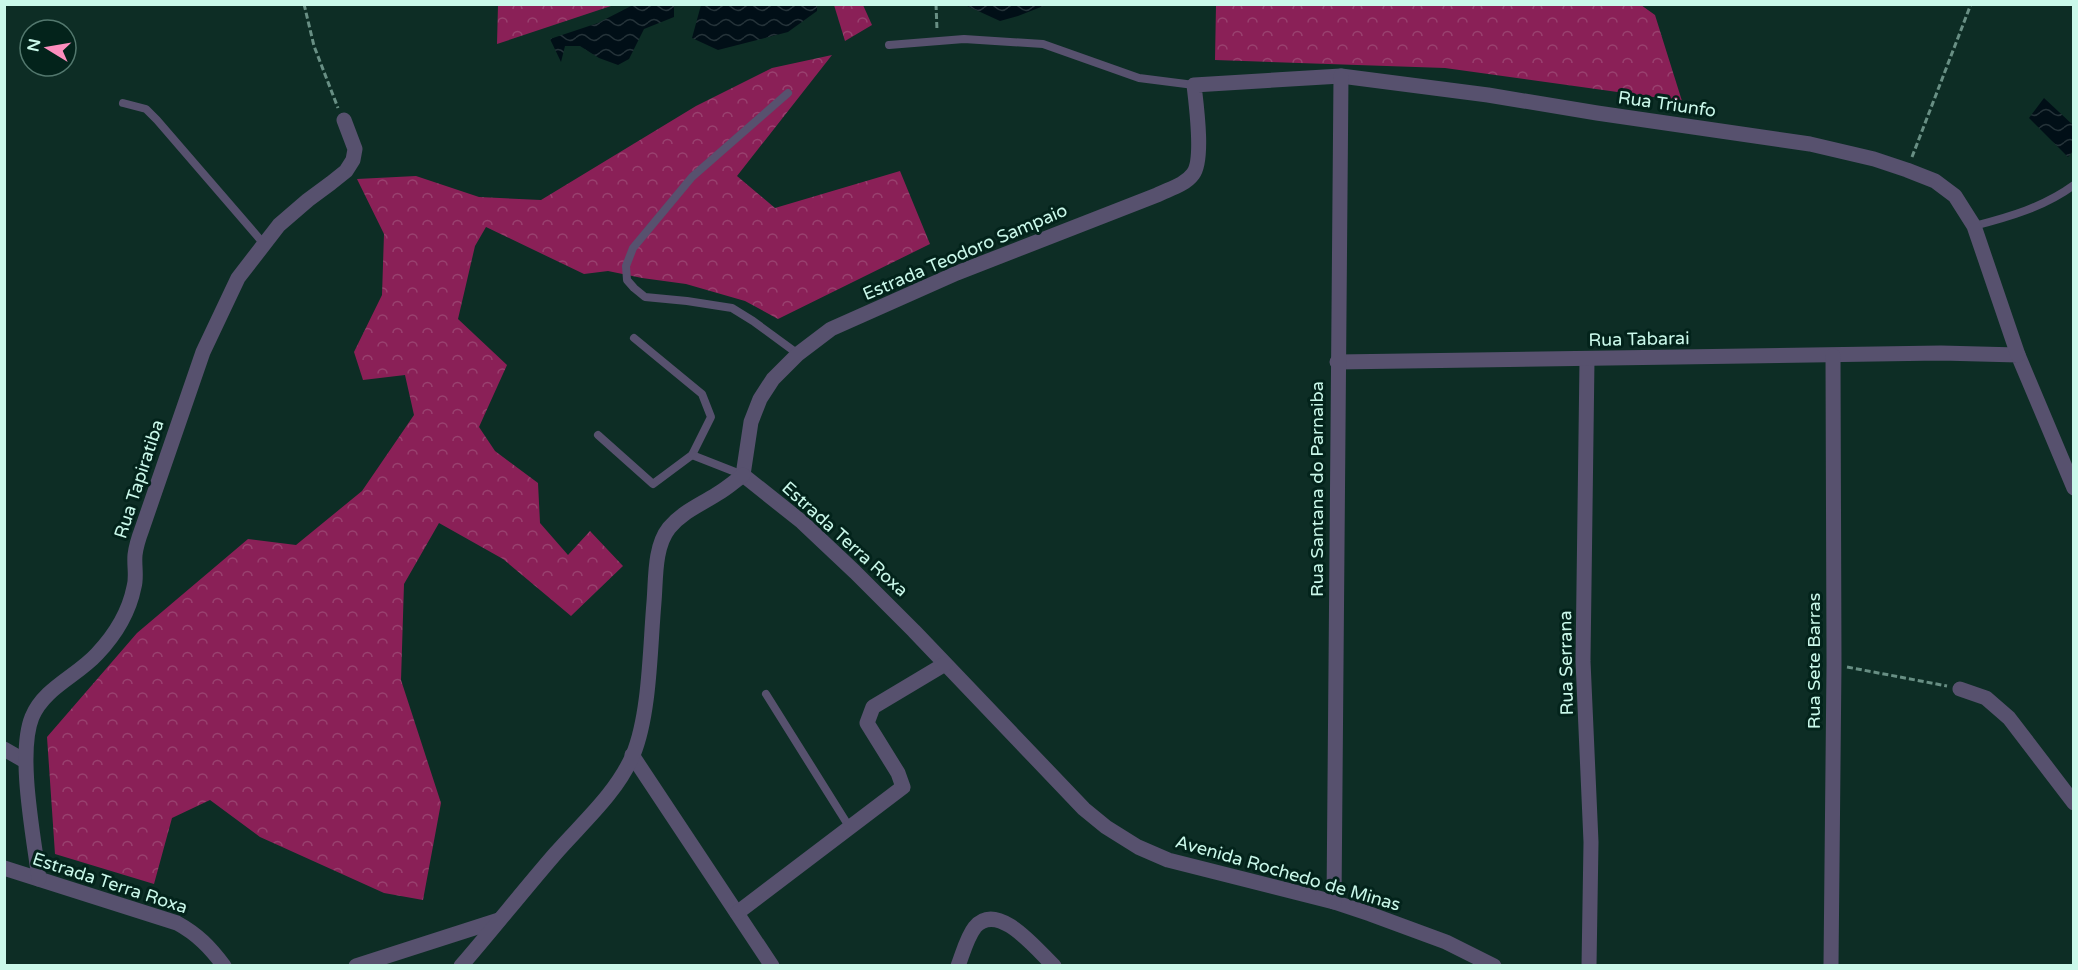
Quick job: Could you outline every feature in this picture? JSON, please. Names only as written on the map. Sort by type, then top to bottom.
[{"type":"street","name":"Rua Triunfo","points":[[1194,85],[1341,76],[1488,95],[1810,144],[1874,159],[1935,181],[1955,196],[1974,226],[2018,355],[2073,488]]},
{"type":"street","name":"Rua Santana do Parnaiba","points":[[1334,902],[1341,76]]},
{"type":"street","name":"Estrada Teodoro Sampaio","points":[[742,475],[751,422],[760,399],[773,379],[798,354],[831,329],[957,273],[1157,195],[1187,181],[1195,172],[1198,156],[1194,85]]},
{"type":"street","name":"Rua Tapiratiba","points":[[39,879],[25,761],[27,736],[32,716],[45,696],[97,655],[114,633],[127,610],[135,585],[135,553],[166,455],[203,352],[238,278],[264,244],[279,225],[346,171],[353,160],[355,149],[344,120]]},
{"type":"street","name":"Rua Tabarai","points":[[1338,362],[1941,353],[2018,355]]},
{"type":"street","name":"Rua Sete Barras","points":[[1831,966],[1834,664],[1833,356]]},
{"type":"street","name":"Rua Serrana","points":[[1587,360],[1583,661],[1591,842],[1589,966]]},
{"type":"street","points":[[461,966],[556,852],[598,807],[621,776],[640,733],[661,544],[669,529],[686,512],[719,494],[742,475]]},
{"type":"street","name":"Estrada Terra Roxa","points":[[742,475],[810,529],[855,572],[1084,809],[1106,827],[1138,847]]},
{"type":"street","points":[[737,912],[903,787],[898,773],[867,723],[873,707],[945,664]]},
{"type":"street","points":[[1960,689],[1986,698],[2009,718],[2073,802]]},
{"type":"street","points":[[4,749],[25,761]]},
{"type":"street","points":[[632,755],[772,966]]},
{"type":"street","name":"Avenida Rochedo de Minas","points":[[1138,847],[1168,860],[1334,902],[1408,927],[1494,966]]},
{"type":"street","name":"Estrada Terra Roxa","points":[[4,868],[177,922],[209,945],[224,966]]},
{"type":"street","points":[[958,966],[976,927],[986,919],[997,918],[1010,925],[1054,966]]},
{"type":"street","points":[[356,966],[500,920]]},
{"type":"lane","points":[[888,45],[938,40],[1006,41],[1043,45],[1139,78],[1194,85]]},
{"type":"lane","points":[[788,93],[692,177],[633,248],[626,266],[627,280],[645,297],[732,308],[798,354]]},
{"type":"lane","points":[[123,103],[146,109],[157,120],[264,244]]},
{"type":"lane","points":[[1974,226],[2038,206],[2073,185]]},
{"type":"lane","points":[[598,435],[653,484],[692,455],[711,417],[702,394],[634,338]]},
{"type":"lane","points":[[692,455],[742,475]]},
{"type":"lane","points":[[766,694],[850,828]]},
{"type":"path","points":[[304,4],[314,45],[344,120]]},
{"type":"path","points":[[936,4],[938,40]]},
{"type":"path","points":[[1906,170],[1971,4]]},
{"type":"path","points":[[1834,664],[1960,689]]},
{"type":"green space","points":[[498,4],[614,5],[497,44]]},
{"type":"green space","points":[[834,5],[863,5],[872,25],[845,41]]},
{"type":"green space","points":[[1216,5],[1641,5],[1655,15],[1682,101],[1445,68],[1215,60]]},
{"type":"green space","points":[[832,55],[737,176],[775,208],[900,171],[930,244],[778,319],[745,301],[686,284],[608,271],[584,274],[486,227],[475,246],[458,319],[507,365],[479,427],[495,451],[538,483],[540,523],[568,555],[590,531],[623,566],[571,616],[503,559],[439,523],[404,584],[401,680],[441,803],[423,900],[384,893],[260,837],[210,800],[172,818],[154,884],[55,854],[47,737],[137,633],[248,539],[296,545],[362,491],[414,415],[405,375],[363,380],[354,352],[382,295],[384,234],[357,179],[416,176],[479,197],[541,200],[696,106],[772,68]]},
{"type":"water","points":[[817,4],[817,11],[788,32],[718,50],[692,38],[701,5]]},
{"type":"water","points":[[1046,4],[1000,21],[965,5]]},
{"type":"water","points":[[633,5],[674,5],[674,17],[644,29],[629,59],[618,65],[599,58],[580,46],[565,46],[561,62],[550,39],[598,23]]},
{"type":"water","points":[[2044,98],[2073,125],[2073,151],[2068,157],[2029,118]]}]
